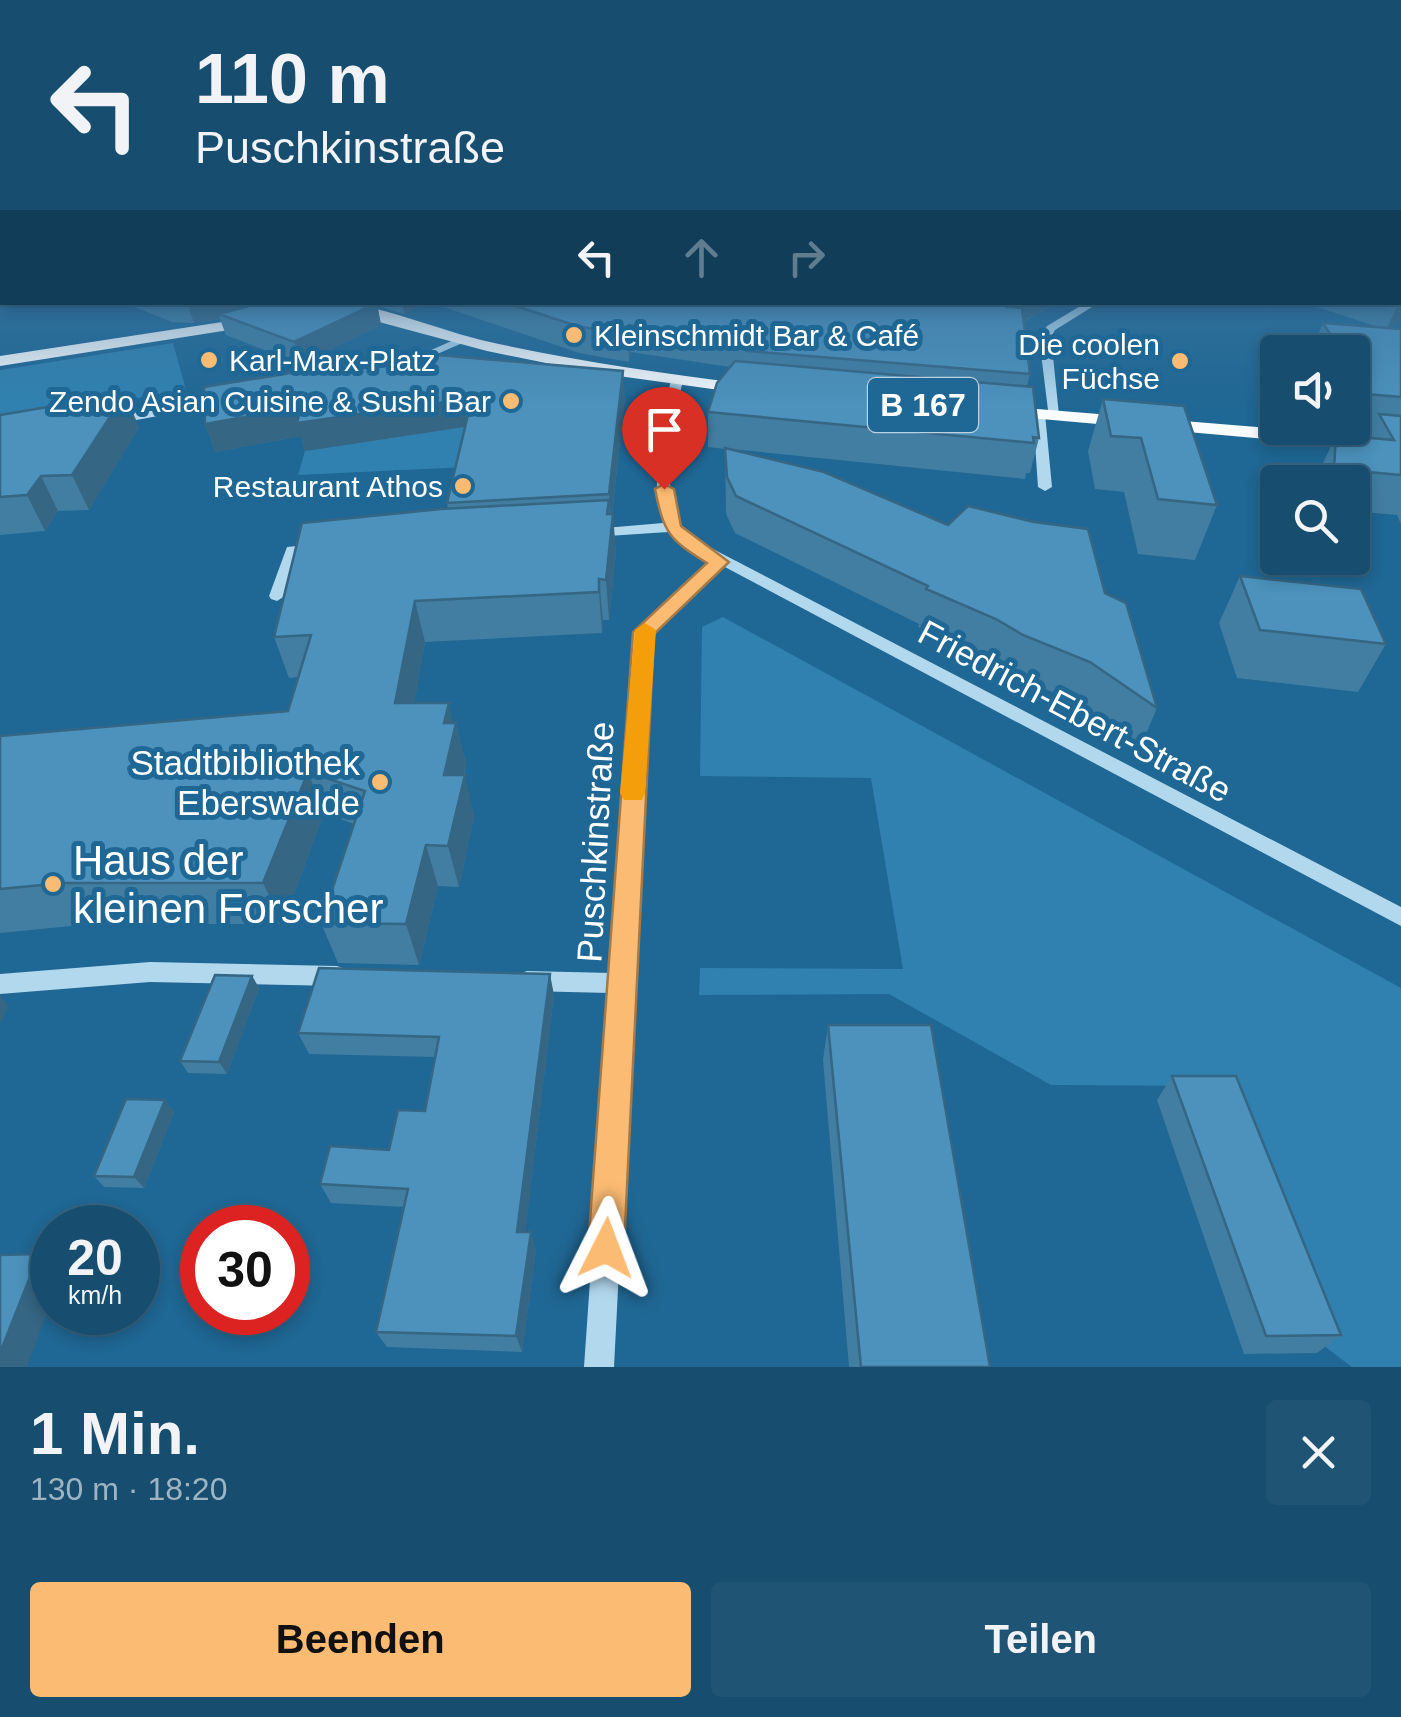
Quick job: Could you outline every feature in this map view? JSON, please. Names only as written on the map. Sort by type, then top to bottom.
[{"type":"main road","points":[[342,305],[456,342],[526,358],[762,390]]},
{"type":"main road","points":[[0,361],[273,318]]},
{"type":"main road","name":"B 167","points":[[982,410],[1401,446]]},
{"type":"street","points":[[1045,487],[1045,337],[1051,328],[1091,305]]},
{"type":"street","points":[[396,367],[456,342]]},
{"type":"street","points":[[677,380],[672,396],[664,489],[672,527],[683,540],[720,562]]},
{"type":"street","points":[[96,423],[249,396]]},
{"type":"street","points":[[583,534],[672,527]]},
{"type":"street","points":[[276,596],[292,550],[330,548]]},
{"type":"street","name":"Friedrich-Ebert-Straße","points":[[720,562],[1401,917]]},
{"type":"street","name":"Puschkinstraße","points":[[599,1367],[644,632],[720,562]]},
{"type":"street","points":[[0,984],[150,972],[362,977]]},
{"type":"street","points":[[496,980],[622,983]]},
{"type":"shaded area","points":[[173,343],[186,390],[0,421],[0,370]]},
{"type":"shaded area","points":[[477,425],[468,467],[298,475],[305,451]]},
{"type":"shaded area","points":[[723,617],[1401,988],[1401,1367],[1352,1367],[1311,1336],[1212,1086],[1051,1085],[889,994],[699,995],[700,968],[903,969],[871,778],[700,776],[702,627]]},
{"type":"building","points":[[253,305],[373,305],[294,342],[219,314]]},
{"type":"building","points":[[513,305],[1012,305],[1009,307],[1022,308],[1030,374],[747,351],[753,343],[629,325],[628,335],[577,326]]},
{"type":"building","points":[[1323,323],[1401,329],[1401,397],[1370,394],[1370,335],[1330,335]]},
{"type":"building","points":[[414,353],[623,371],[609,494],[447,503],[472,398],[297,423],[301,407],[205,424],[204,387]]},
{"type":"building","points":[[735,361],[1033,387],[1039,438],[1033,437],[1034,443],[708,412],[717,383]]},
{"type":"building","points":[[125,394],[72,475],[41,476],[27,495],[0,497],[0,415]]},
{"type":"building","points":[[1103,399],[1184,406],[1217,505],[1158,499],[1141,438],[1111,436]]},
{"type":"building","points":[[1379,414],[1401,416],[1401,475],[1370,472],[1370,465],[1334,465],[1335,445],[1370,445],[1370,438],[1394,440]]},
{"type":"building","points":[[725,448],[824,472],[948,525],[968,506],[1034,522],[1088,529],[1105,593],[1126,603],[1157,708],[1090,662],[1023,635],[736,496],[727,477]]},
{"type":"building","points":[[609,500],[607,514],[613,514],[606,580],[599,579],[599,592],[415,601],[395,703],[449,703],[444,723],[456,723],[444,775],[465,775],[448,846],[426,845],[406,924],[321,923],[365,791],[308,772],[263,883],[63,883],[0,889],[0,736],[288,711],[311,635],[274,637],[302,523],[441,509]]},
{"type":"building","points":[[1240,576],[1361,589],[1386,644],[1260,630]]},
{"type":"building","points":[[319,968],[550,974],[517,1232],[531,1232],[516,1336],[376,1332],[408,1189],[320,1184],[330,1146],[389,1150],[398,1110],[425,1111],[439,1037],[298,1033]]},
{"type":"building","points":[[215,975],[252,976],[219,1062],[180,1061]]},
{"type":"building","points":[[828,1025],[931,1025],[990,1367],[861,1367]]},
{"type":"building","points":[[1172,1076],[1236,1076],[1341,1335],[1266,1336]]},
{"type":"building","points":[[126,1099],[165,1100],[134,1177],[94,1176]]},
{"type":"building","points":[[30,1254],[30,1277],[0,1353],[0,1255]]},
{"type":"slow traffic","points":[[633,793],[645,630]]},
{"type":"place","name":"Kleinschmidt Bar & Café","points":[[574,335]]},
{"type":"place","name":"Karl-Marx-Platz","points":[[209,360]]},
{"type":"place","name":"Die coolen Füchse","points":[[1180,361]]},
{"type":"place","name":"Zendo Asian Cuisine & Sushi Bar","points":[[511,401]]},
{"type":"place","name":"Restaurant Athos","points":[[463,486]]},
{"type":"place","name":"Stadtbibliothek Eberswalde","points":[[380,782]]},
{"type":"place","name":"Haus der kleinen Forscher","points":[[53,884]]},
{"type":"route","points":[[606,1248],[644,632],[720,562],[683,540],[672,527],[664,489]]}]
